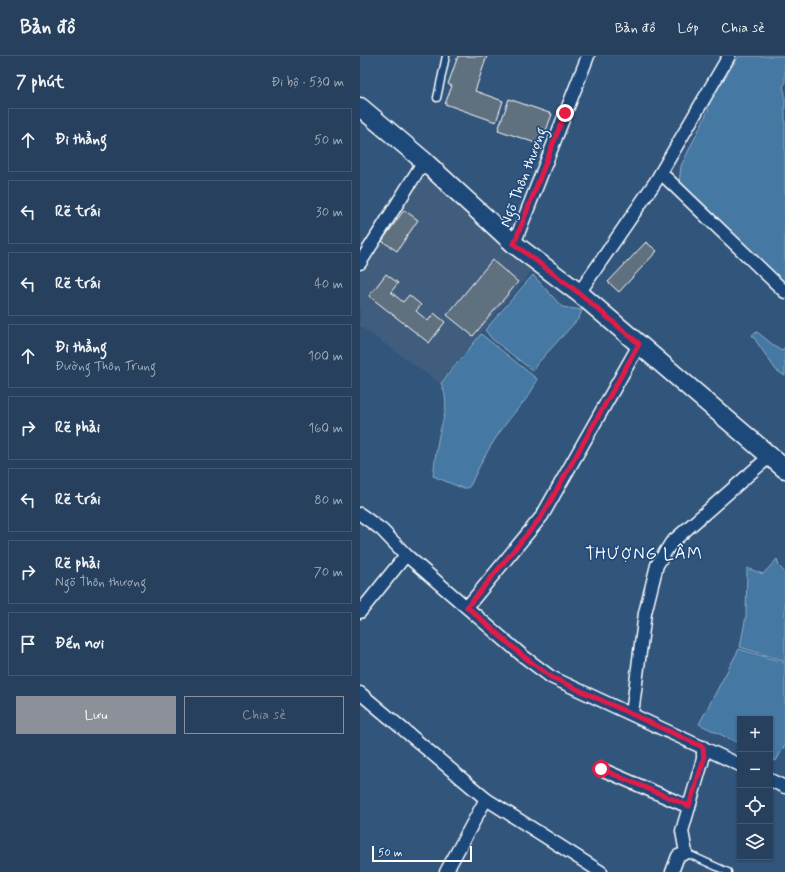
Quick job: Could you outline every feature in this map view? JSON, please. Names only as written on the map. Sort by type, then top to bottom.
[{"type":"street","name":"Ngõ Thôn thượng","points":[[514,244],[588,56]]},
{"type":"street","points":[[579,293],[661,173],[726,58]]},
{"type":"street","points":[[360,107],[424,162],[514,244],[579,293],[785,469]]},
{"type":"street","points":[[360,263],[424,162]]},
{"type":"street","points":[[661,173],[785,292]]},
{"type":"street","points":[[467,607],[542,516],[639,344]]},
{"type":"street","points":[[632,714],[645,613],[657,565],[671,543],[770,456]]},
{"type":"street","points":[[360,514],[382,530],[406,555],[523,656],[551,677],[737,764]]},
{"type":"street","points":[[360,612],[406,555]]},
{"type":"street","points":[[360,693],[486,799],[601,872]]},
{"type":"street","points":[[672,872],[678,856],[686,853],[682,831],[704,759],[703,747]]},
{"type":"street","points":[[601,769],[689,806]]},
{"type":"street","points":[[773,781],[785,787]]},
{"type":"street","points":[[446,872],[486,799]]},
{"type":"lane","points":[[437,98],[446,56]]},
{"type":"lane","points":[[686,853],[728,872]]},
{"type":"shaded area","points":[[739,56],[785,56],[785,84],[783,86],[785,94],[785,284],[679,184],[681,166],[708,111],[709,102]]},
{"type":"shaded area","points":[[421,175],[536,265],[439,383],[360,326],[360,273]]},
{"type":"shaded area","points":[[533,275],[562,307],[582,310],[579,318],[536,365],[533,371],[492,339],[485,330]]},
{"type":"shaded area","points":[[757,332],[781,351],[785,347],[785,376],[776,370],[752,335]]},
{"type":"shaded area","points":[[481,334],[537,379],[529,395],[494,441],[471,484],[468,488],[462,488],[433,476],[438,440],[446,403],[444,390],[441,383]]},
{"type":"shaded area","points":[[777,559],[779,566],[785,573],[785,661],[740,647],[746,616],[747,568],[763,574]]},
{"type":"shaded area","points":[[739,649],[785,663],[785,745],[776,761],[773,760],[773,716],[737,716],[737,743],[699,724]]},
{"type":"building","points":[[458,56],[487,56],[475,91],[503,101],[496,122],[445,104],[452,86],[448,84]]},
{"type":"building","points":[[509,99],[552,114],[541,145],[498,130]]},
{"type":"building","points":[[404,210],[418,220],[397,251],[382,241]]},
{"type":"building","points":[[646,242],[657,251],[619,292],[608,282]]},
{"type":"building","points":[[492,260],[518,282],[473,336],[447,315]]},
{"type":"building","points":[[386,274],[398,283],[391,292],[403,302],[409,295],[421,305],[416,311],[428,321],[434,313],[445,322],[429,343],[369,296]]},
{"type":"district","name":"THƯỢNG LÂM","points":[[644,553]]},
{"type":"route","points":[[565,113],[514,244],[579,293],[639,344],[542,516],[467,607],[523,656],[551,677],[703,747],[704,759],[689,806],[601,769]]}]
